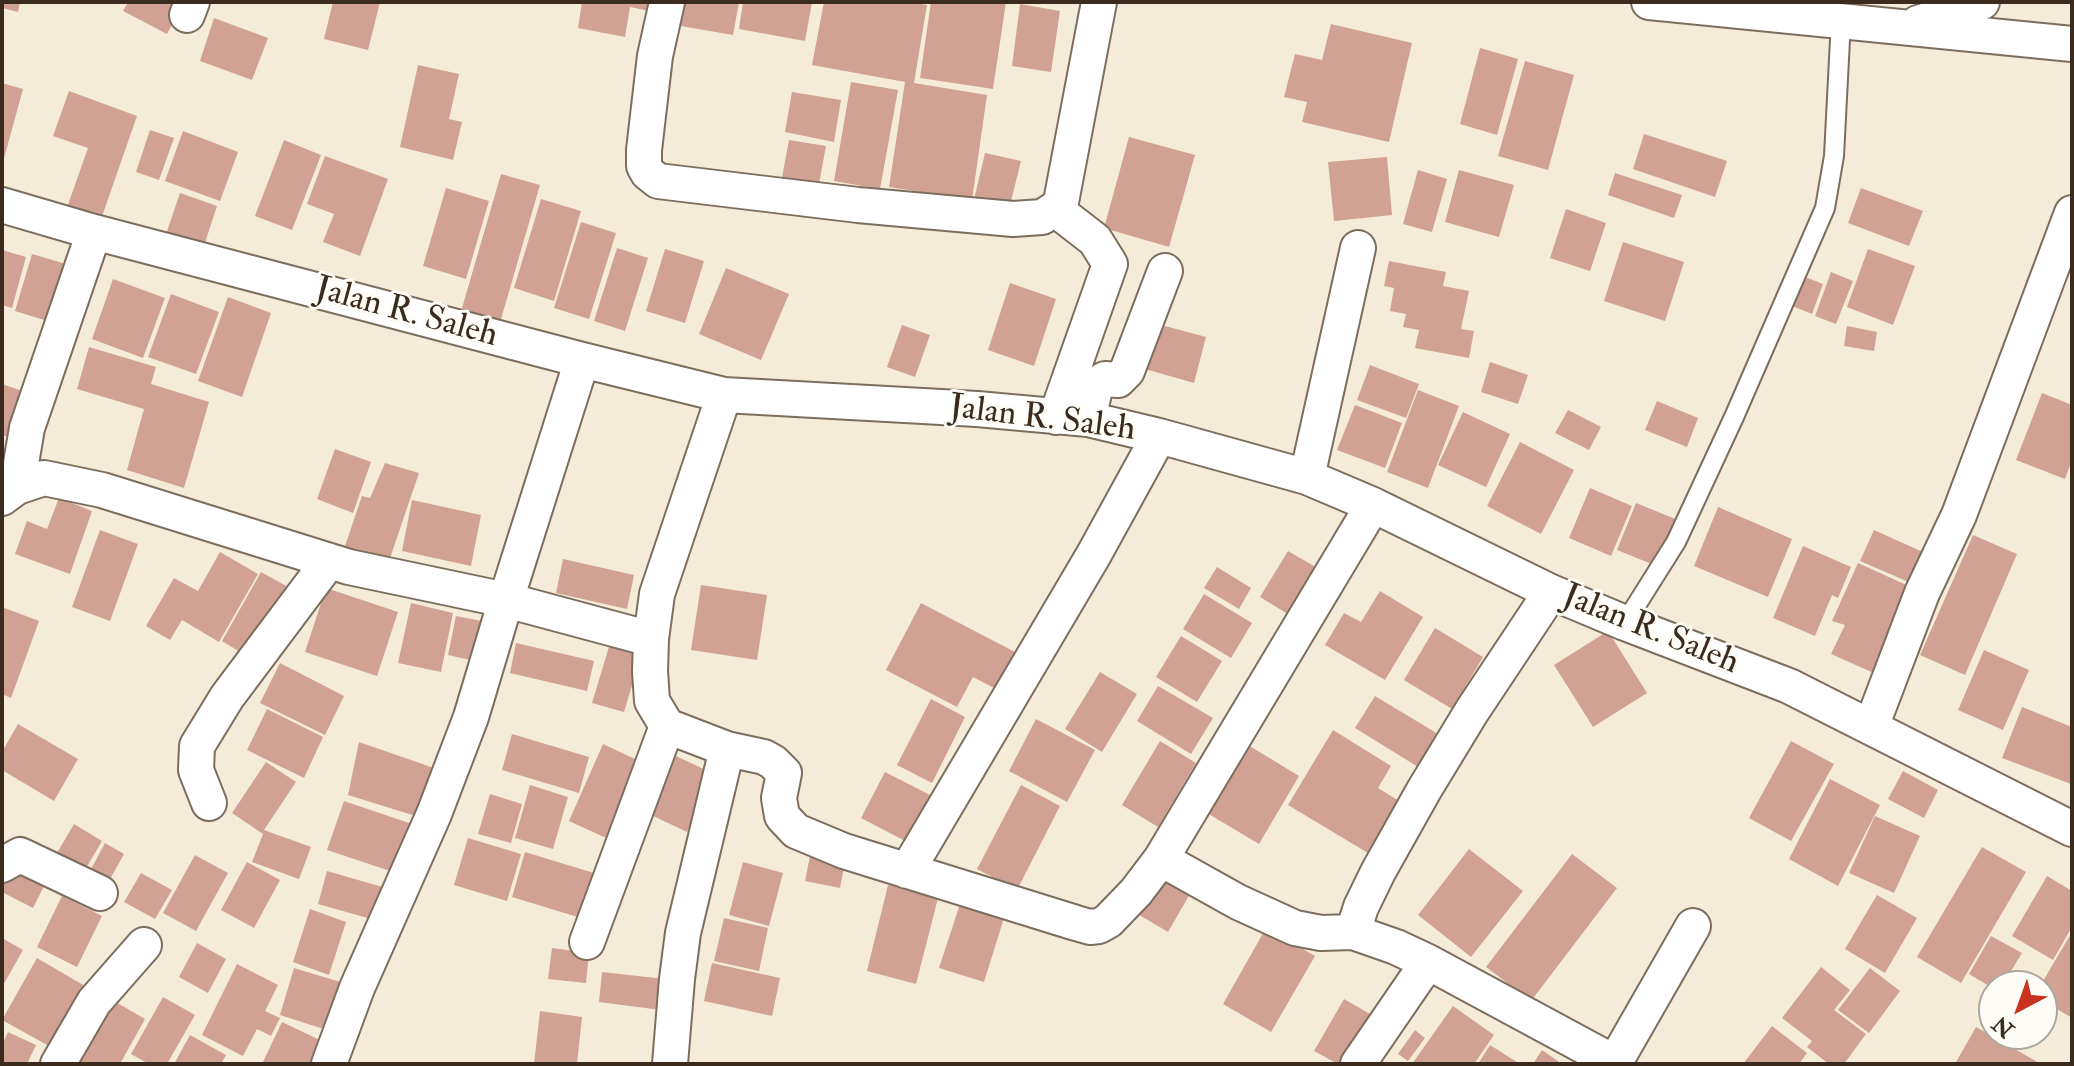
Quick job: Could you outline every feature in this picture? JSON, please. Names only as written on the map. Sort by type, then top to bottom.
[{"type":"street","points":[[667,2],[655,56],[643,163],[646,171],[658,181],[858,205],[1032,219],[1055,209],[1062,197],[1099,2]]},
{"type":"street","points":[[1649,2],[2072,44]]},
{"type":"street","points":[[1907,27],[1982,2]]},
{"type":"street","name":"Jalan R. Saleh","points":[[2,205],[94,232],[724,395],[977,409],[1072,418],[1159,436],[1307,477],[1373,505],[1551,592],[1789,686],[2072,829]]},
{"type":"street","points":[[1055,209],[1095,240],[1110,264],[1072,418]]},
{"type":"street","points":[[1871,727],[1922,593],[1959,515],[2072,213]]},
{"type":"street","points":[[9,493],[27,428],[94,232]]},
{"type":"street","points":[[1307,477],[1358,248]]},
{"type":"street","points":[[1072,418],[1098,383],[1105,379],[1118,380],[1127,371],[1165,271]]},
{"type":"street","points":[[329,1064],[357,988],[440,800],[471,717],[582,360]]},
{"type":"street","points":[[724,395],[657,594],[651,639],[652,701],[667,726],[727,749],[773,762],[784,773],[779,798],[782,816],[796,831],[844,851],[1090,927],[1099,926],[1116,914],[1161,859],[1373,505]]},
{"type":"street","points":[[907,871],[1093,556],[1159,436]]},
{"type":"street","points":[[9,493],[44,478],[102,490],[329,561],[506,600],[651,639]]},
{"type":"street","points":[[209,803],[196,770],[197,746],[227,697],[329,561]]},
{"type":"street","points":[[1353,932],[1378,872],[1424,790],[1551,592]]},
{"type":"street","points":[[587,942],[667,726]]},
{"type":"street","points":[[670,1064],[683,933],[727,749]]},
{"type":"street","points":[[2,865],[20,855],[100,893]]},
{"type":"street","points":[[1161,859],[1238,902],[1295,928],[1321,933],[1353,932],[1396,947],[1615,1063],[1693,926]]},
{"type":"street","points":[[58,1064],[94,1002],[144,945]]},
{"type":"street","points":[[1358,1064],[1428,962]]},
{"type":"lane","points":[[1625,623],[1676,542],[1825,208],[1834,156],[1841,20]]},
{"type":"building","points":[[2,2],[20,2],[18,12],[2,8]]},
{"type":"building","points":[[128,2],[184,2],[167,34],[123,11]]},
{"type":"building","points":[[333,2],[380,2],[368,50],[324,39]]},
{"type":"building","points":[[582,2],[650,2],[649,11],[630,7],[625,37],[578,28]]},
{"type":"building","points":[[679,2],[739,2],[733,35],[675,25]]},
{"type":"building","points":[[743,2],[812,2],[805,41],[739,29]]},
{"type":"building","points":[[824,2],[909,2],[927,5],[914,83],[987,95],[972,200],[889,187],[905,82],[812,65]]},
{"type":"building","points":[[931,2],[1006,2],[993,89],[920,78]]},
{"type":"building","points":[[1020,4],[1060,11],[1051,72],[1012,66]]},
{"type":"building","points":[[214,18],[268,38],[252,80],[200,61]]},
{"type":"building","points":[[1331,24],[1412,43],[1389,142],[1302,122],[1307,102],[1284,97],[1295,54],[1322,60]]},
{"type":"building","points":[[1480,48],[1518,59],[1497,135],[1460,124]]},
{"type":"building","points":[[1525,61],[1574,75],[1548,170],[1498,156]]},
{"type":"building","points":[[418,65],[459,74],[449,119],[462,122],[453,160],[400,147]]},
{"type":"building","points":[[851,82],[898,90],[880,189],[834,181]]},
{"type":"building","points":[[2,83],[23,89],[3,162],[2,161]]},
{"type":"building","points":[[69,91],[137,116],[99,225],[65,213],[88,148],[53,136]]},
{"type":"building","points":[[792,92],[841,100],[834,142],[785,132]]},
{"type":"building","points":[[150,130],[174,138],[159,180],[136,172]]},
{"type":"building","points":[[183,131],[238,152],[220,201],[165,181]]},
{"type":"building","points":[[1644,134],[1727,161],[1715,197],[1633,169]]},
{"type":"building","points":[[1129,137],[1195,155],[1169,247],[1104,228]]},
{"type":"building","points":[[284,140],[321,155],[292,230],[255,216]]},
{"type":"building","points":[[789,140],[826,146],[817,195],[780,188]]},
{"type":"building","points":[[985,153],[1021,161],[1008,213],[973,204]]},
{"type":"building","points":[[325,156],[388,179],[360,256],[323,242],[334,214],[307,204]]},
{"type":"building","points":[[1387,157],[1392,215],[1334,221],[1328,162]]},
{"type":"building","points":[[1418,170],[1447,179],[1432,232],[1403,224]]},
{"type":"building","points":[[1459,170],[1514,185],[1499,237],[1445,222]]},
{"type":"building","points":[[1615,173],[1682,195],[1674,218],[1608,195]]},
{"type":"building","points":[[501,174],[540,185],[499,326],[460,315]]},
{"type":"building","points":[[446,188],[489,201],[466,279],[423,266]]},
{"type":"building","points":[[1861,188],[1923,211],[1909,246],[1848,223]]},
{"type":"building","points":[[180,193],[217,206],[201,255],[163,243]]},
{"type":"building","points":[[541,199],[581,211],[554,301],[514,288]]},
{"type":"building","points":[[1566,209],[1606,223],[1590,271],[1550,258]]},
{"type":"building","points":[[581,222],[616,233],[589,319],[554,308]]},
{"type":"building","points":[[1623,242],[1684,262],[1665,321],[1604,301]]},
{"type":"building","points":[[617,248],[648,258],[625,331],[594,321]]},
{"type":"building","points":[[665,249],[704,261],[685,323],[646,311]]},
{"type":"building","points":[[1868,249],[1915,266],[1893,325],[1847,307]]},
{"type":"building","points":[[2,250],[26,257],[12,308],[2,305]]},
{"type":"building","points":[[32,254],[73,266],[57,324],[15,311]]},
{"type":"building","points":[[1389,261],[1446,272],[1443,286],[1469,291],[1461,329],[1474,331],[1469,358],[1415,348],[1419,330],[1403,327],[1406,314],[1390,311],[1394,288],[1384,286]]},
{"type":"building","points":[[726,268],[789,294],[761,360],[699,334]]},
{"type":"building","points":[[1831,272],[1853,281],[1836,324],[1815,316]]},
{"type":"building","points":[[1800,275],[1823,284],[1812,314],[1790,305]]},
{"type":"building","points":[[113,279],[165,298],[143,358],[92,339]]},
{"type":"building","points":[[1010,283],[1056,299],[1034,366],[988,350]]},
{"type":"building","points":[[171,294],[219,312],[196,374],[148,357]]},
{"type":"building","points":[[228,297],[271,313],[242,397],[198,381]]},
{"type":"building","points":[[1150,322],[1206,337],[1194,383],[1138,367]]},
{"type":"building","points":[[902,325],[930,335],[915,377],[887,367]]},
{"type":"building","points":[[1847,326],[1877,332],[1874,351],[1844,346]]},
{"type":"building","points":[[89,347],[156,367],[151,384],[209,402],[184,488],[127,470],[144,409],[77,389]]},
{"type":"building","points":[[1490,362],[1528,375],[1518,404],[1481,392]]},
{"type":"building","points":[[1370,365],[1419,384],[1406,418],[1357,400]]},
{"type":"building","points":[[2,384],[28,393],[13,439],[2,435]]},
{"type":"building","points":[[1418,390],[1459,406],[1428,488],[1387,472]]},
{"type":"building","points":[[2042,393],[2072,405],[2072,460],[2065,479],[2016,460]]},
{"type":"building","points":[[1657,401],[1698,418],[1687,447],[1645,430]]},
{"type":"building","points":[[1355,405],[1402,423],[1385,468],[1337,450]]},
{"type":"building","points":[[1568,410],[1601,427],[1589,450],[1555,433]]},
{"type":"building","points":[[1463,412],[1510,434],[1486,487],[1438,465]]},
{"type":"building","points":[[1520,442],[1574,470],[1541,534],[1487,506]]},
{"type":"building","points":[[335,449],[371,462],[353,513],[317,499]]},
{"type":"building","points":[[385,463],[419,473],[388,564],[344,549],[362,496],[370,498]]},
{"type":"building","points":[[1590,488],[1632,506],[1611,556],[1569,538]]},
{"type":"building","points":[[59,498],[92,511],[70,574],[15,554],[27,521],[47,529]]},
{"type":"building","points":[[412,500],[481,515],[471,566],[402,551]]},
{"type":"building","points":[[1636,503],[1678,520],[1659,567],[1617,550]]},
{"type":"building","points":[[1718,507],[1792,539],[1768,597],[1694,566]]},
{"type":"building","points":[[100,530],[138,544],[110,621],[72,607]]},
{"type":"building","points":[[1874,530],[1925,553],[1911,583],[1860,561]]},
{"type":"building","points":[[1973,535],[2017,554],[1965,675],[1920,655]]},
{"type":"building","points":[[1803,546],[1851,567],[1838,598],[1832,595],[1815,636],[1773,618]]},
{"type":"building","points":[[1288,551],[1319,569],[1291,616],[1260,597]]},
{"type":"building","points":[[220,552],[258,574],[219,642],[182,620],[170,640],[146,626],[174,578],[198,591]]},
{"type":"building","points":[[563,559],[634,575],[627,609],[556,593]]},
{"type":"building","points":[[1858,563],[1913,588],[1876,674],[1831,654],[1845,625],[1832,621]]},
{"type":"building","points":[[1217,567],[1251,588],[1239,609],[1204,588]]},
{"type":"building","points":[[261,572],[290,588],[250,658],[222,641]]},
{"type":"building","points":[[701,585],[767,595],[757,660],[691,650]]},
{"type":"building","points":[[326,588],[398,612],[377,676],[305,652]]},
{"type":"building","points":[[1380,591],[1423,617],[1385,680],[1325,645],[1344,613],[1361,622]]},
{"type":"building","points":[[1204,594],[1252,623],[1231,658],[1183,629]]},
{"type":"building","points":[[411,603],[453,613],[441,672],[398,663]]},
{"type":"building","points":[[921,603],[1015,652],[996,689],[973,677],[957,707],[886,670]]},
{"type":"building","points":[[2,607],[39,621],[11,698],[2,694]]},
{"type":"building","points":[[456,616],[487,622],[479,662],[448,655]]},
{"type":"building","points":[[1435,628],[1483,657],[1452,709],[1404,680]]},
{"type":"building","points":[[1608,631],[1647,693],[1593,727],[1554,665]]},
{"type":"building","points":[[1181,636],[1222,661],[1197,702],[1156,677]]},
{"type":"building","points":[[611,640],[643,649],[624,712],[592,703]]},
{"type":"building","points":[[516,643],[594,661],[587,691],[510,673]]},
{"type":"building","points":[[1984,650],[2029,670],[2003,730],[1958,710]]},
{"type":"building","points":[[280,663],[344,696],[325,735],[260,703]]},
{"type":"building","points":[[1100,672],[1137,694],[1102,752],[1065,729]]},
{"type":"building","points":[[1158,686],[1213,718],[1191,754],[1137,721]]},
{"type":"building","points":[[1375,696],[1443,737],[1423,770],[1355,728]]},
{"type":"building","points":[[931,699],[965,717],[932,783],[897,765]]},
{"type":"building","points":[[2022,707],[2072,727],[2071,784],[2002,758]]},
{"type":"building","points":[[267,709],[323,737],[304,778],[247,750]]},
{"type":"building","points":[[1036,719],[1095,750],[1067,802],[1009,771]]},
{"type":"building","points":[[18,724],[78,759],[54,801],[2,770],[2,752]]},
{"type":"building","points":[[1333,730],[1391,766],[1378,788],[1404,804],[1373,856],[1288,805]]},
{"type":"building","points":[[512,734],[589,757],[579,793],[502,770]]},
{"type":"building","points":[[1160,741],[1196,763],[1158,827],[1122,805]]},
{"type":"building","points":[[1791,741],[1834,764],[1791,841],[1749,818]]},
{"type":"building","points":[[359,742],[434,768],[422,818],[348,795]]},
{"type":"building","points":[[603,744],[652,767],[617,843],[569,821]]},
{"type":"building","points":[[1248,745],[1299,776],[1259,844],[1207,813]]},
{"type":"building","points":[[676,756],[714,774],[687,832],[649,814]]},
{"type":"building","points":[[266,762],[296,782],[264,830],[311,847],[299,879],[252,862],[263,834],[232,813]]},
{"type":"building","points":[[1903,771],[1938,790],[1924,818],[1888,799]]},
{"type":"building","points":[[885,772],[936,798],[913,845],[861,818]]},
{"type":"building","points":[[1830,779],[1880,805],[1838,886],[1789,859]]},
{"type":"building","points":[[530,785],[568,797],[553,849],[515,838]]},
{"type":"building","points":[[1021,785],[1060,806],[1017,890],[977,869]]},
{"type":"building","points":[[490,794],[522,804],[511,843],[478,834]]},
{"type":"building","points":[[344,801],[415,825],[399,874],[327,850]]},
{"type":"building","points":[[1875,816],[1920,836],[1894,893],[1849,873]]},
{"type":"building","points":[[74,824],[102,841],[85,870],[57,853]]},
{"type":"building","points":[[468,838],[521,854],[507,901],[454,885]]},
{"type":"building","points":[[105,843],[124,854],[109,881],[90,871]]},
{"type":"building","points":[[1982,847],[2026,872],[1961,983],[1917,957]]},
{"type":"building","points":[[1469,849],[1523,891],[1471,957],[1418,915]]},
{"type":"building","points":[[525,852],[607,877],[594,922],[512,897]]},
{"type":"building","points":[[1572,854],[1617,888],[1531,1001],[1486,967]]},
{"type":"building","points":[[195,855],[228,873],[196,931],[163,913]]},
{"type":"building","points":[[810,856],[845,862],[840,888],[805,881]]},
{"type":"building","points":[[247,862],[280,880],[254,928],[221,910]]},
{"type":"building","points":[[743,862],[783,873],[769,926],[729,915]]},
{"type":"building","points":[[14,864],[47,880],[33,908],[2,892]]},
{"type":"building","points":[[1162,868],[1194,887],[1168,932],[1136,913]]},
{"type":"building","points":[[327,871],[386,888],[378,921],[318,904]]},
{"type":"building","points":[[141,873],[172,890],[155,919],[124,902]]},
{"type":"building","points":[[2047,876],[2072,891],[2072,927],[2053,960],[2012,936]]},
{"type":"building","points":[[888,885],[938,898],[916,984],[867,971]]},
{"type":"building","points":[[1877,895],[1917,918],[1885,973],[1845,949]]},
{"type":"building","points":[[62,896],[102,916],[77,967],[37,947]]},
{"type":"building","points":[[960,904],[1004,918],[984,982],[939,968]]},
{"type":"building","points":[[310,909],[346,922],[329,975],[293,962]]},
{"type":"building","points":[[724,918],[768,928],[759,971],[714,961]]},
{"type":"building","points":[[1266,928],[1315,956],[1271,1032],[1223,1004]]},
{"type":"building","points":[[2072,932],[2072,1018],[2058,1010],[2058,970],[2049,970]]},
{"type":"building","points":[[1991,936],[2022,953],[2012,970],[1978,970],[1978,979],[1969,974]]},
{"type":"building","points":[[2,938],[23,950],[2,987]]},
{"type":"building","points":[[197,943],[226,959],[208,993],[179,977]]},
{"type":"building","points":[[552,948],[589,953],[586,983],[548,979]]},
{"type":"building","points":[[37,958],[85,986],[49,1046],[2,1020]]},
{"type":"building","points":[[712,963],[780,978],[772,1016],[704,1001]]},
{"type":"building","points":[[237,964],[278,985],[265,1011],[280,1018],[271,1036],[257,1029],[243,1056],[202,1035]]},
{"type":"building","points":[[1821,967],[1850,990],[1834,1010],[1866,1034],[1844,1064],[1829,1064],[1807,1047],[1812,1041],[1782,1018]]},
{"type":"building","points":[[294,968],[347,984],[333,1032],[280,1015]]},
{"type":"building","points":[[1870,968],[1900,991],[1869,1033],[1838,1010]]},
{"type":"building","points":[[602,972],[665,979],[661,1010],[599,1002]]},
{"type":"building","points":[[163,997],[195,1015],[167,1064],[149,1064],[131,1054]]},
{"type":"building","points":[[109,998],[145,1019],[120,1064],[71,1064]]},
{"type":"building","points":[[1344,999],[1377,1018],[1351,1064],[1338,1064],[1314,1051]]},
{"type":"building","points":[[1453,1006],[1494,1035],[1474,1064],[1412,1064]]},
{"type":"building","points":[[540,1011],[582,1017],[577,1064],[534,1064]]},
{"type":"building","points":[[282,1022],[326,1043],[316,1064],[262,1064]]},
{"type":"building","points":[[1772,1026],[1807,1053],[1799,1064],[1743,1064]]},
{"type":"building","points":[[1976,1027],[1978,1050],[2016,1050],[2041,1064],[1955,1064]]},
{"type":"building","points":[[1415,1030],[1425,1038],[1408,1061],[1398,1054]]},
{"type":"building","points":[[8,1032],[36,1045],[27,1064],[2,1064],[2,1045]]},
{"type":"building","points":[[190,1035],[226,1055],[221,1064],[174,1064]]},
{"type":"building","points":[[1490,1045],[1520,1064],[1478,1064]]},
{"type":"building","points":[[1542,1050],[1562,1064],[1533,1064]]}]
